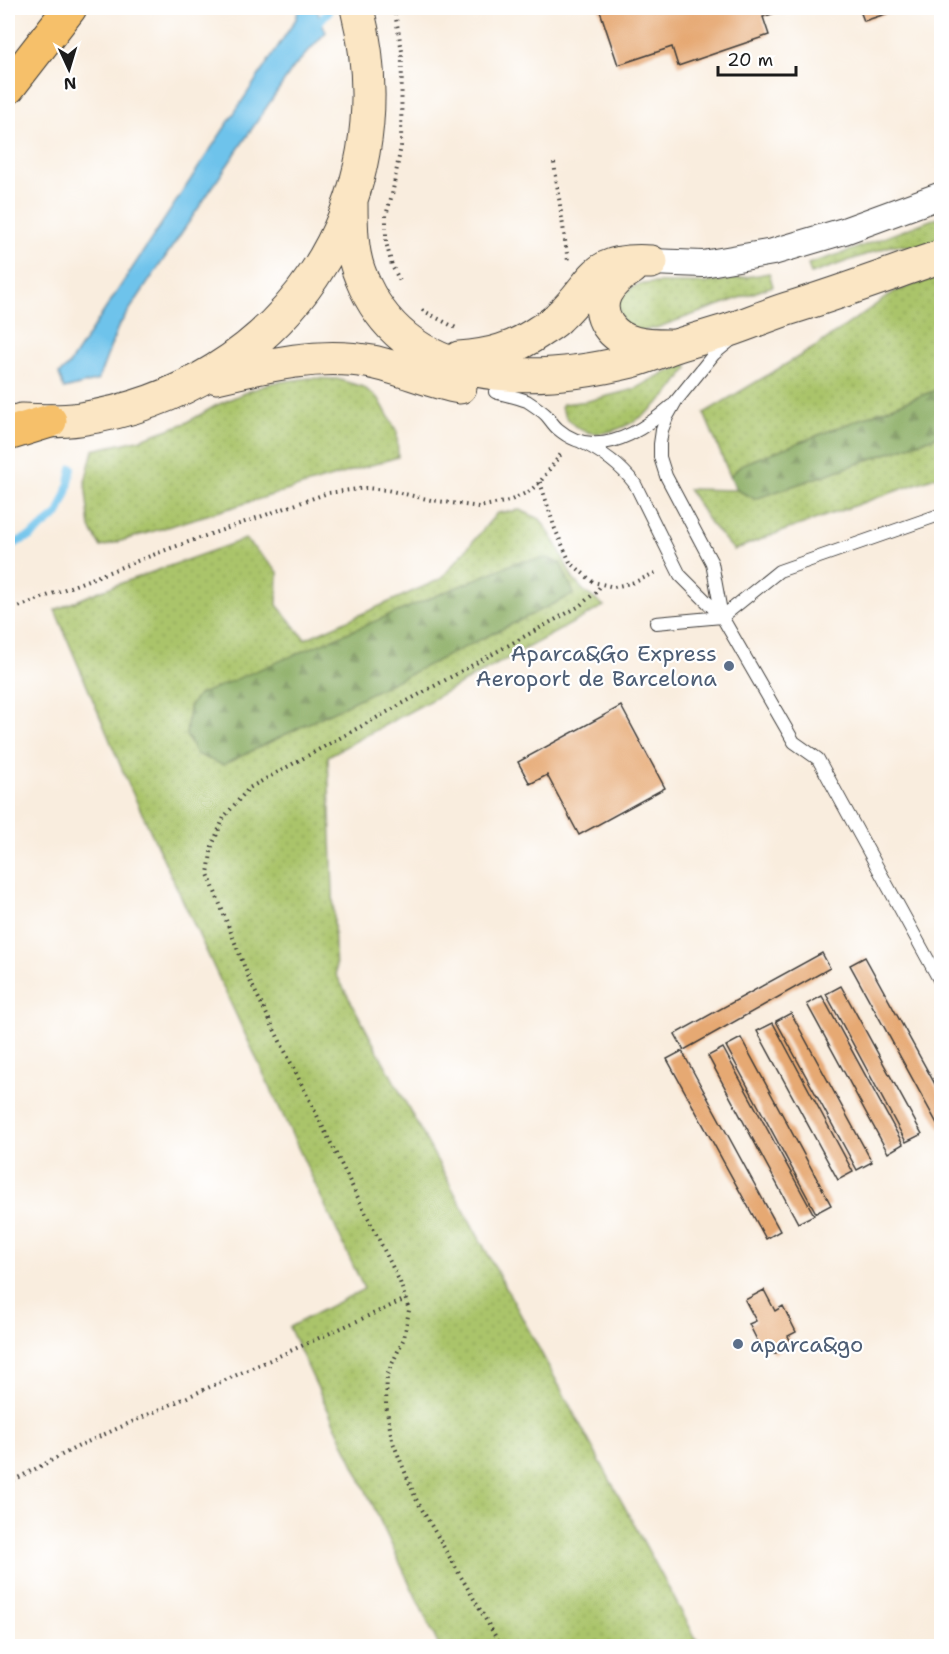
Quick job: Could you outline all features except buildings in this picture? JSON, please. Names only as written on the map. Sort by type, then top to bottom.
[{"type":"highway","points":[[8,88],[69,8]]},
{"type":"highway","points":[[8,434],[50,421]]},
{"type":"main road","points":[[8,418],[78,420],[161,399],[198,382],[242,352],[272,326],[292,304],[326,256],[351,201],[360,174],[368,117],[369,85],[366,54],[357,8]]},
{"type":"main road","points":[[351,201],[354,255],[360,276],[370,297],[396,332],[434,357],[457,366],[512,375],[602,368],[635,360],[827,297],[942,256]]},
{"type":"main road","points":[[434,357],[478,357],[518,345],[558,319],[604,268],[621,262],[651,262]]},
{"type":"main road","points":[[651,262],[626,272],[605,292],[604,319],[611,331],[634,343],[677,346]]},
{"type":"main road","points":[[198,382],[303,360],[351,359],[390,366],[444,384],[495,392],[565,391],[643,373],[678,358],[732,329]]},
{"type":"street","points":[[651,262],[703,264],[773,252],[844,231],[942,195]]},
{"type":"lane","points":[[722,617],[712,563],[666,476],[660,457],[662,430],[676,402],[714,354],[751,327],[787,309]]},
{"type":"lane","points":[[495,392],[526,401],[545,414],[557,429],[596,449],[626,472],[635,484],[680,575],[722,617],[794,742],[818,759],[942,986]]},
{"type":"lane","points":[[575,440],[600,444],[627,437],[676,402]]},
{"type":"lane","points":[[656,623],[722,617],[779,572],[942,514]]},
{"type":"path","points":[[394,8],[402,51],[401,147],[386,215],[386,242],[392,266],[401,283]]},
{"type":"path","points":[[554,163],[568,265]]},
{"type":"path","points":[[417,305],[423,311],[457,328]]},
{"type":"path","points":[[8,611],[171,548],[328,493],[366,488],[387,490],[431,501],[478,507],[509,501],[540,482],[575,440]]},
{"type":"path","points":[[540,482],[555,529],[570,562],[593,582],[614,587],[635,582],[668,567]]},
{"type":"path","points":[[501,1647],[416,1498],[392,1440],[386,1405],[387,1375],[404,1338],[409,1310],[406,1299],[395,1271],[250,981],[208,873],[212,846],[224,817],[249,788],[578,607],[602,584]]},
{"type":"path","points":[[8,1483],[85,1443],[406,1299]]},
{"type":"green space","points":[[941,216],[941,239],[922,247],[893,245],[811,274],[808,264]]},
{"type":"green space","points":[[769,273],[773,286],[656,328],[637,332],[624,328],[617,304],[628,290],[639,285],[703,283]]},
{"type":"green space","points":[[941,275],[941,388],[743,464],[730,476],[704,413],[815,347],[894,292]]},
{"type":"green space","points":[[687,364],[688,368],[674,387],[656,406],[618,429],[604,433],[591,433],[579,428],[567,418],[561,407],[563,404],[588,401],[635,389]]},
{"type":"green space","points":[[309,378],[337,379],[363,387],[379,399],[397,432],[398,457],[101,547],[90,528],[85,482],[93,450],[138,440],[186,423],[215,406],[272,383]]},
{"type":"green space","points":[[941,388],[941,435],[755,499],[737,490],[730,476],[743,464]]},
{"type":"green space","points":[[941,435],[941,475],[734,550],[710,523],[688,489],[737,490],[755,499]]},
{"type":"green space","points":[[520,510],[540,519],[557,545],[573,579],[585,592],[604,606],[328,756],[336,974],[700,1646],[439,1646],[289,1327],[364,1289],[127,781],[55,610],[102,590],[245,539],[278,572],[277,605],[305,639],[441,579],[497,513]]},
{"type":"green space","points":[[548,558],[561,564],[574,594],[223,765],[196,754],[186,735],[189,707],[198,695],[517,562]]},
{"type":"water","points":[[299,8],[316,8],[326,32],[293,68],[118,327],[98,380],[64,389],[59,374],[68,366],[296,19]]},
{"type":"waterway","points":[[315,26],[328,12]]},
{"type":"waterway","points":[[8,546],[31,536],[58,514],[67,492],[72,468]]},
{"type":"place","name":"Aparca&Go Express Aeroport de Barcelona","points":[[729,666]]},
{"type":"place","name":"aparca&go","points":[[738,1344]]}]
